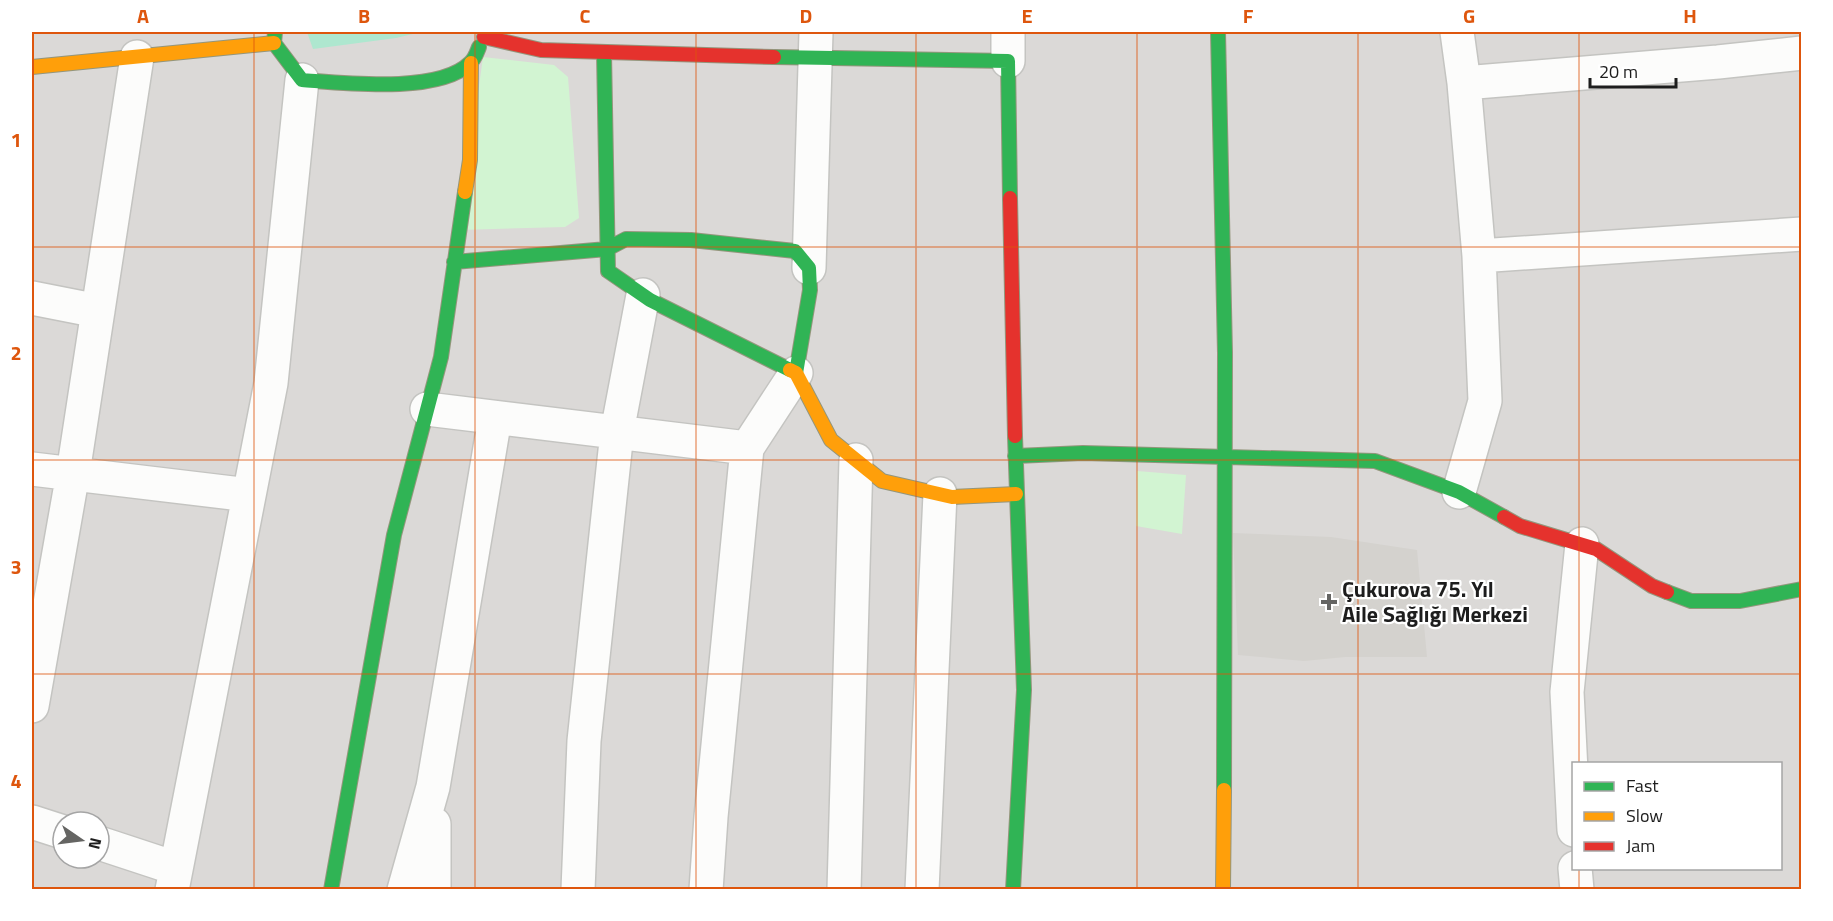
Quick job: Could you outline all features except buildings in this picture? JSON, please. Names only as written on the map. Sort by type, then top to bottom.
[{"type":"street","points":[[1218,32],[1224,187],[1226,457],[1223,890]]},
{"type":"street","points":[[1457,32],[1464,83],[1479,256],[1485,401],[1459,492]]},
{"type":"street","points":[[331,890],[394,535],[441,357],[470,160],[471,63],[485,34],[541,50],[604,53],[817,45],[1008,46],[1015,456],[1024,690],[1013,890]]},
{"type":"street","points":[[32,67],[137,57],[275,37],[302,80],[271,383],[174,879],[111,849]]},
{"type":"street","points":[[706,890],[747,448],[796,373],[810,290],[817,45]]},
{"type":"street","points":[[604,53],[608,271],[643,295],[796,373],[831,440],[882,481],[952,497],[1016,494]]},
{"type":"street","points":[[1464,83],[1718,63],[1802,53]]},
{"type":"street","points":[[32,706],[74,473],[137,57]]},
{"type":"street","points":[[302,80],[349,84],[405,84],[449,78],[471,63]]},
{"type":"street","points":[[1479,256],[1802,234]]},
{"type":"street","points":[[454,262],[607,249],[626,239],[692,240],[795,251],[809,268]]},
{"type":"street","points":[[578,890],[585,741],[617,432],[643,295]]},
{"type":"street","points":[[32,298],[98,311]]},
{"type":"street","points":[[427,409],[747,448]]},
{"type":"street","points":[[404,890],[433,787],[495,418]]},
{"type":"street","points":[[1015,456],[1083,453],[1374,462],[1459,492],[1520,526],[1596,549],[1652,586],[1691,601],[1740,601],[1802,589]]},
{"type":"street","points":[[844,890],[856,460]]},
{"type":"street","points":[[32,469],[249,495]]},
{"type":"street","points":[[922,890],[940,494]]},
{"type":"street","points":[[1572,791],[1567,692],[1581,544]]},
{"type":"street","points":[[433,787],[434,890]]},
{"type":"street","points":[[32,822],[51,828]]},
{"type":"street","points":[[1575,870],[1577,890]]},
{"type":"shaded area","points":[[32,32],[1801,32],[1801,889],[32,889]]},
{"type":"green space","points":[[307,32],[421,32],[396,38],[313,49]]},
{"type":"green space","points":[[483,57],[554,65],[568,77],[579,218],[565,227],[459,230]]},
{"type":"green space","points":[[1137,471],[1186,475],[1182,534],[1136,526]]},
{"type":"traffic: fast","points":[[275,32],[274,43],[302,80],[390,84],[437,79],[456,73],[470,63],[479,47]]},
{"type":"traffic: fast","points":[[1218,32],[1225,353],[1224,790]]},
{"type":"traffic: fast","points":[[604,53],[608,271],[650,300],[790,370]]},
{"type":"traffic: fast","points":[[774,57],[1008,61],[1010,198]]},
{"type":"traffic: fast","points":[[331,890],[394,535],[441,357],[465,192]]},
{"type":"traffic: fast","points":[[454,262],[607,249],[626,239],[691,240],[795,251],[809,268],[810,290],[796,373]]},
{"type":"traffic: fast","points":[[1013,890],[1024,690],[1015,436]]},
{"type":"traffic: fast","points":[[1015,456],[1083,453],[1375,461],[1459,492],[1504,517]]},
{"type":"traffic: fast","points":[[1667,592],[1691,601],[1740,601],[1802,589]]},
{"type":"traffic: slow","points":[[32,67],[274,43]]},
{"type":"traffic: slow","points":[[465,192],[470,160],[471,63]]},
{"type":"traffic: slow","points":[[790,370],[796,373],[831,440],[882,481],[952,497],[1016,494]]},
{"type":"traffic: slow","points":[[1223,890],[1224,790]]},
{"type":"traffic: jam","points":[[484,37],[541,50],[774,57]]},
{"type":"traffic: jam","points":[[1010,198],[1015,436]]},
{"type":"traffic: jam","points":[[1504,517],[1520,526],[1596,549],[1652,586],[1667,592]]},
{"type":"place","name":"Çukurova 75. Yıl Aile Sağlığı Merkezi","points":[[1329,602]]}]
